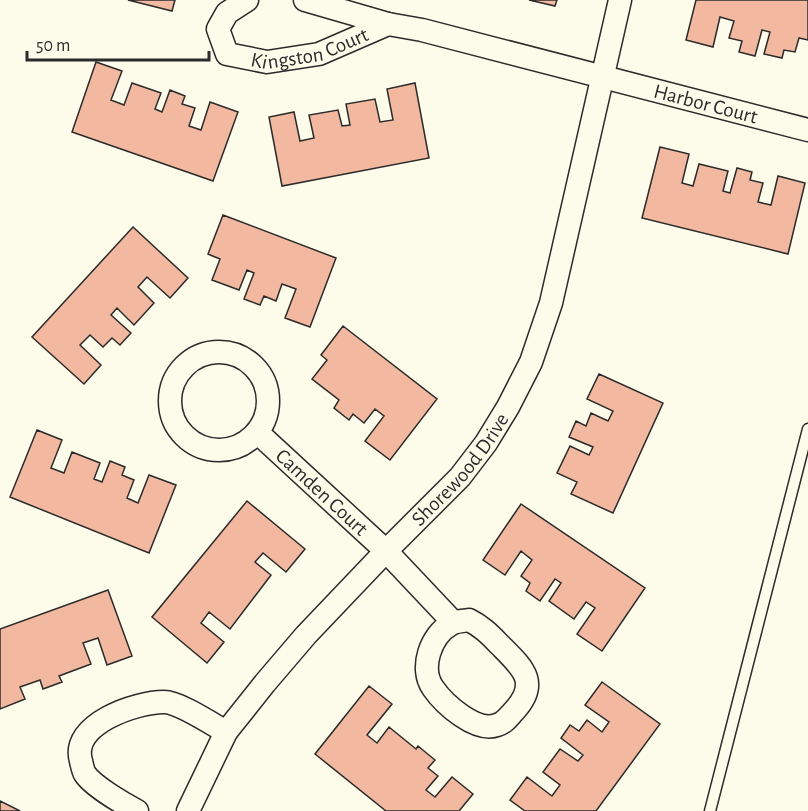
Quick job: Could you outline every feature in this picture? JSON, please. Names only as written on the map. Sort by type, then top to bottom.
[{"type":"street","name":"Kingston Court","points":[[247,0],[227,13],[218,29],[226,54],[267,62],[319,54],[388,24]]},
{"type":"street","name":"Kingston Court","points":[[305,0],[388,24],[604,70]]},
{"type":"street","name":"Shorewood Drive","points":[[188,811],[226,732],[306,635],[460,477],[486,443],[508,407],[531,362],[550,303],[620,0]]},
{"type":"street","name":"Harbor Court","points":[[604,70],[808,130]]},
{"type":"street","name":"Camden Court","points":[[207,352],[238,354],[262,374],[270,404],[258,433],[232,450],[201,448],[177,428],[169,398],[181,369],[207,352]]},
{"type":"street","name":"Camden Court","points":[[258,433],[386,551],[453,622]]},
{"type":"street","points":[[469,620],[481,626],[521,666],[527,677],[528,690],[522,703],[505,721],[495,726],[477,724],[459,715],[432,687],[427,671],[433,641],[453,622],[469,620]]},
{"type":"street","points":[[137,811],[107,792],[84,773],[78,753],[83,739],[92,728],[111,715],[145,705],[166,702],[189,711],[226,732]]},
{"type":"lane","points":[[710,811],[808,429]]},
{"type":"building","points":[[128,0],[175,0],[172,11]]},
{"type":"building","points":[[529,0],[557,0],[555,6]]},
{"type":"building","points":[[696,0],[808,0],[808,40],[799,38],[795,52],[784,50],[782,58],[764,54],[770,32],[762,30],[755,56],[739,52],[742,41],[729,38],[734,21],[720,17],[713,47],[686,40]]},
{"type":"building","points":[[96,62],[122,71],[111,100],[124,105],[132,83],[161,93],[155,109],[162,112],[170,90],[185,96],[182,104],[195,108],[189,126],[201,130],[210,102],[238,112],[213,181],[72,132]]},
{"type":"building","points":[[415,83],[429,158],[282,186],[269,117],[294,112],[300,141],[314,138],[309,115],[338,110],[342,126],[350,125],[346,104],[375,99],[380,122],[393,120],[387,89]]},
{"type":"building","points":[[660,147],[689,154],[682,183],[693,186],[699,164],[728,171],[723,191],[730,193],[737,168],[752,172],[750,180],[763,183],[758,202],[771,205],[778,176],[805,183],[788,254],[642,218]]},
{"type":"building","points":[[223,215],[336,258],[310,327],[285,318],[296,289],[282,284],[276,301],[264,296],[260,305],[244,299],[254,273],[247,270],[239,290],[212,280],[220,259],[208,254]]},
{"type":"building","points":[[133,227],[188,278],[170,298],[147,277],[138,287],[154,303],[134,325],[117,308],[111,315],[131,333],[120,345],[112,338],[103,347],[90,335],[80,345],[101,365],[84,384],[32,337]]},
{"type":"building","points":[[343,326],[437,399],[390,460],[365,441],[384,416],[375,409],[364,423],[353,414],[349,420],[334,408],[339,400],[312,379],[327,360],[321,355]]},
{"type":"building","points":[[599,374],[663,403],[613,513],[571,494],[577,482],[557,473],[570,446],[589,455],[593,447],[569,437],[576,421],[586,426],[591,413],[608,421],[613,411],[587,399]]},
{"type":"building","points":[[37,430],[62,440],[51,468],[64,473],[72,452],[100,463],[94,479],[102,482],[110,461],[125,467],[122,475],[134,480],[127,498],[138,503],[149,475],[176,485],[149,553],[10,497]]},
{"type":"building","points":[[247,501],[305,549],[286,572],[263,553],[255,562],[271,575],[230,629],[209,612],[201,623],[224,642],[207,663],[152,617]]},
{"type":"building","points":[[521,504],[645,588],[602,651],[577,634],[595,608],[586,602],[574,619],[549,601],[561,583],[555,579],[540,601],[526,591],[530,583],[521,576],[532,560],[521,551],[505,575],[483,560]]},
{"type":"building","points":[[108,590],[132,656],[107,665],[98,638],[83,643],[91,664],[59,676],[62,682],[43,689],[40,680],[20,687],[25,699],[0,709],[0,629]]},
{"type":"building","points":[[602,682],[660,724],[596,811],[525,811],[510,800],[527,777],[552,796],[560,785],[543,772],[560,749],[578,761],[583,755],[561,738],[570,725],[579,731],[587,720],[602,732],[609,722],[585,705]]},
{"type":"building","points":[[369,686],[392,704],[367,735],[377,743],[389,727],[416,749],[418,746],[435,760],[428,768],[438,776],[426,790],[435,797],[452,777],[473,794],[459,811],[386,811],[315,754]]},
{"type":"building","points":[[0,801],[20,811],[0,811]]}]
